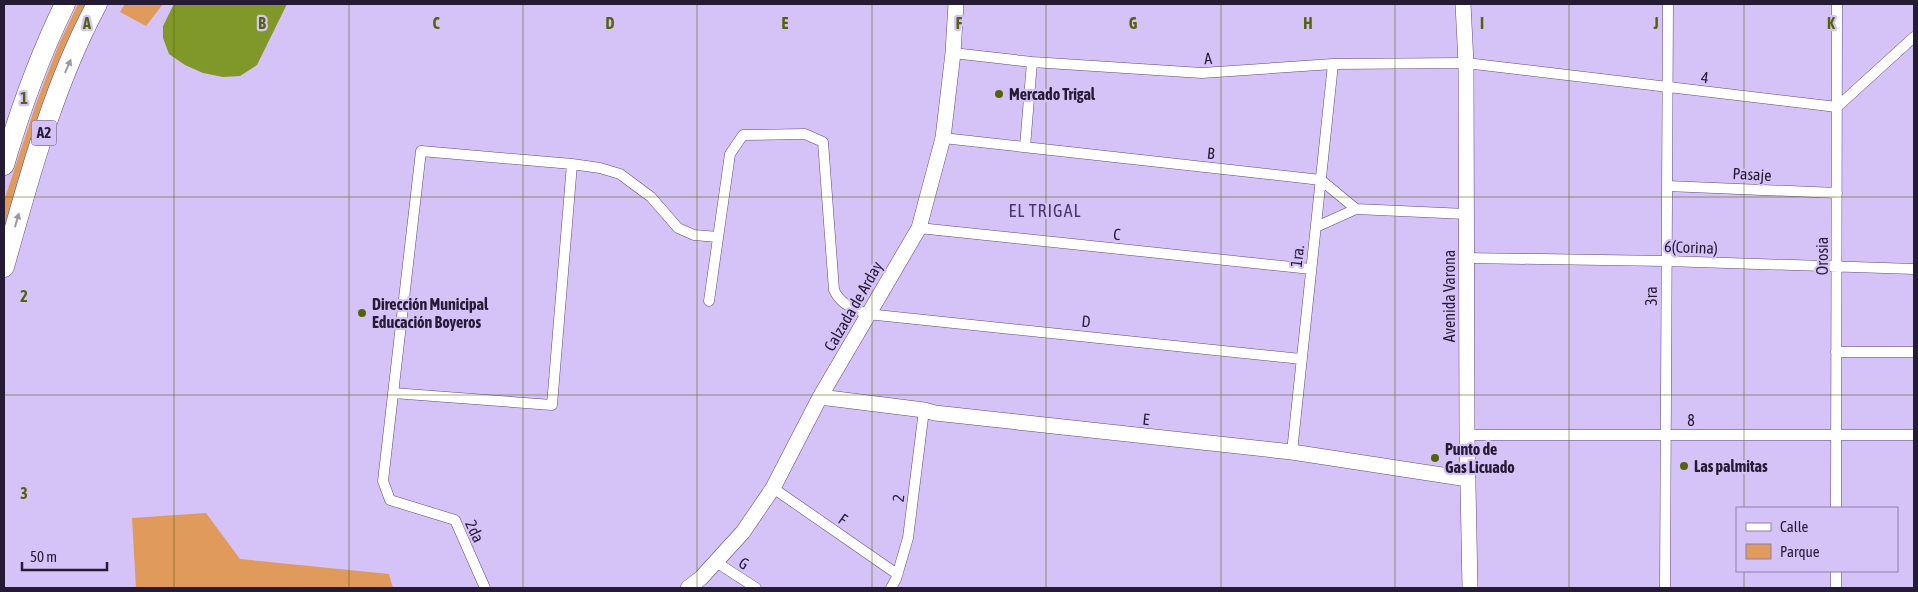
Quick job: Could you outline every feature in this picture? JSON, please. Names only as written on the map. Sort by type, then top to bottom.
[{"type":"highway","name":"A2","points":[[4,165],[35,74],[65,4]]},
{"type":"highway","name":"A2","points":[[4,267],[39,148],[62,81],[97,4]]},
{"type":"street","name":"Calzada de Arday","points":[[688,588],[701,578],[743,532],[773,488],[820,397],[919,228],[944,138],[956,4]]},
{"type":"street","name":"Avenida Varona","points":[[1464,4],[1470,588]]},
{"type":"street","name":"3ra","points":[[1664,588],[1668,4]]},
{"type":"street","name":"Orosia","points":[[1836,507],[1837,4]]},
{"type":"street","points":[[1837,107],[1914,37]]},
{"type":"street","name":"A","points":[[953,53],[1032,62],[1202,73],[1333,64],[1466,63]]},
{"type":"street","points":[[1025,147],[1032,62]]},
{"type":"street","name":"4","points":[[1466,63],[1837,107]]},
{"type":"street","name":"1ra.","points":[[1292,452],[1333,64]]},
{"type":"street","name":"D","points":[[718,237],[730,154],[743,135],[805,134],[823,142],[834,290],[838,298],[847,305],[867,314],[1301,359]]},
{"type":"street","name":"B","points":[[944,138],[1321,180]]},
{"type":"street","points":[[572,164],[552,405],[393,392],[421,151],[572,164],[600,168],[620,174],[651,197],[678,228],[694,235],[718,237],[709,301]]},
{"type":"street","points":[[1321,180],[1356,209]]},
{"type":"street","name":"Pasaje","points":[[1667,186],[1837,193]]},
{"type":"street","points":[[1316,227],[1356,209],[1466,214]]},
{"type":"street","name":"C","points":[[919,228],[1311,269]]},
{"type":"street","name":"6(Corina)","points":[[1466,258],[1666,261],[1914,269]]},
{"type":"street","points":[[1836,352],[1914,352]]},
{"type":"street","name":"2da","points":[[393,392],[383,481],[390,500],[455,520],[485,588]]},
{"type":"street","name":"E","points":[[820,397],[935,413],[1292,452],[1468,479]]},
{"type":"street","name":"2","points":[[891,588],[908,538],[924,410]]},
{"type":"street","name":"8","points":[[1467,435],[1914,435]]},
{"type":"street","name":"F","points":[[773,488],[897,574]]},
{"type":"street","name":"G","points":[[716,562],[756,588]]},
{"type":"street","points":[[1836,572],[1836,588]]},
{"type":"green space","points":[[78,4],[89,4],[43,109],[4,232],[4,201],[36,104],[59,44]]},
{"type":"green space","points":[[125,4],[163,4],[146,26],[120,12]]},
{"type":"green space","points":[[206,513],[240,559],[389,574],[393,588],[136,588],[132,518]]},
{"type":"shaded area","points":[[174,4],[287,4],[257,65],[240,76],[223,77],[203,73],[185,65],[169,54],[163,38],[163,26]]},
{"type":"place","name":"Mercado Trigal","points":[[999,94]]},
{"type":"place","name":"Dirección Municipal Educación Boyeros","points":[[362,313]]},
{"type":"place","name":"Punto de Gas Licuado","points":[[1435,458]]},
{"type":"place","name":"Las palmitas","points":[[1684,466]]},
{"type":"district","name":"EL TRIGAL","points":[[1045,211]]}]
